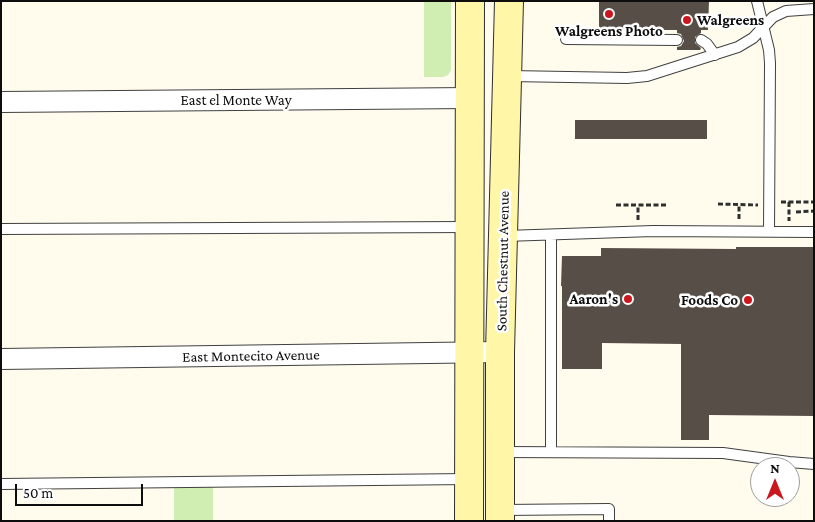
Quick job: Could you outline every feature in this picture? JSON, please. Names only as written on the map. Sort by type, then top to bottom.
[{"type":"main road","points":[[469,521],[470,1]]},
{"type":"main road","name":"South Chestnut Avenue","points":[[500,515],[500,352],[509,1]]},
{"type":"main road","points":[[470,98],[485,124],[487,216],[494,230],[503,236]]},
{"type":"street","name":"East el Monte Way","points":[[1,102],[470,98]]},
{"type":"street","name":"East Montecito Avenue","points":[[1,359],[500,352]]},
{"type":"lane","points":[[757,1],[769,50],[770,62],[769,231]]},
{"type":"lane","points":[[508,76],[637,77],[660,73],[746,43],[773,17],[798,5],[814,9]]},
{"type":"lane","points":[[566,39],[676,40]]},
{"type":"lane","points":[[701,40],[707,44],[715,55]]},
{"type":"lane","points":[[1,229],[470,226]]},
{"type":"lane","points":[[503,236],[551,236],[653,231],[814,232]]},
{"type":"lane","points":[[551,236],[551,452]]},
{"type":"lane","points":[[500,452],[723,452],[814,464]]},
{"type":"lane","points":[[1,484],[469,479]]},
{"type":"lane","points":[[500,515],[559,510],[609,509],[609,521]]},
{"type":"lane","points":[[559,510],[559,521]]},
{"type":"path","points":[[789,202],[789,219]]},
{"type":"path","points":[[616,205],[668,205]]},
{"type":"path","points":[[638,205],[638,219]]},
{"type":"path","points":[[739,205],[739,219]]},
{"type":"path","points":[[796,212],[814,211]]},
{"type":"green space","points":[[424,1],[451,1],[451,70],[448,75],[443,77],[424,77]]},
{"type":"green space","points":[[174,487],[213,487],[213,521],[174,521]]},
{"type":"building","name":"Walgreens","points":[[599,1],[709,1],[708,30],[701,30],[701,33],[695,37],[695,43],[701,48],[700,50],[677,50],[677,47],[681,46],[684,41],[681,34],[677,33],[677,30],[599,30]]},
{"type":"building","points":[[575,120],[707,120],[707,139],[575,139]]},
{"type":"building","name":"Foods Co","points":[[736,247],[814,247],[814,416],[709,415],[709,440],[681,440],[681,344],[602,343],[602,369],[562,369],[562,256],[601,256],[601,248],[736,249]]},
{"type":"place","name":"Walgreens Photo","points":[[609,14]]},
{"type":"place","name":"Walgreens","points":[[687,20]]},
{"type":"place","name":"Aaron's","points":[[628,299]]},
{"type":"place","name":"Foods Co","points":[[748,300]]}]
